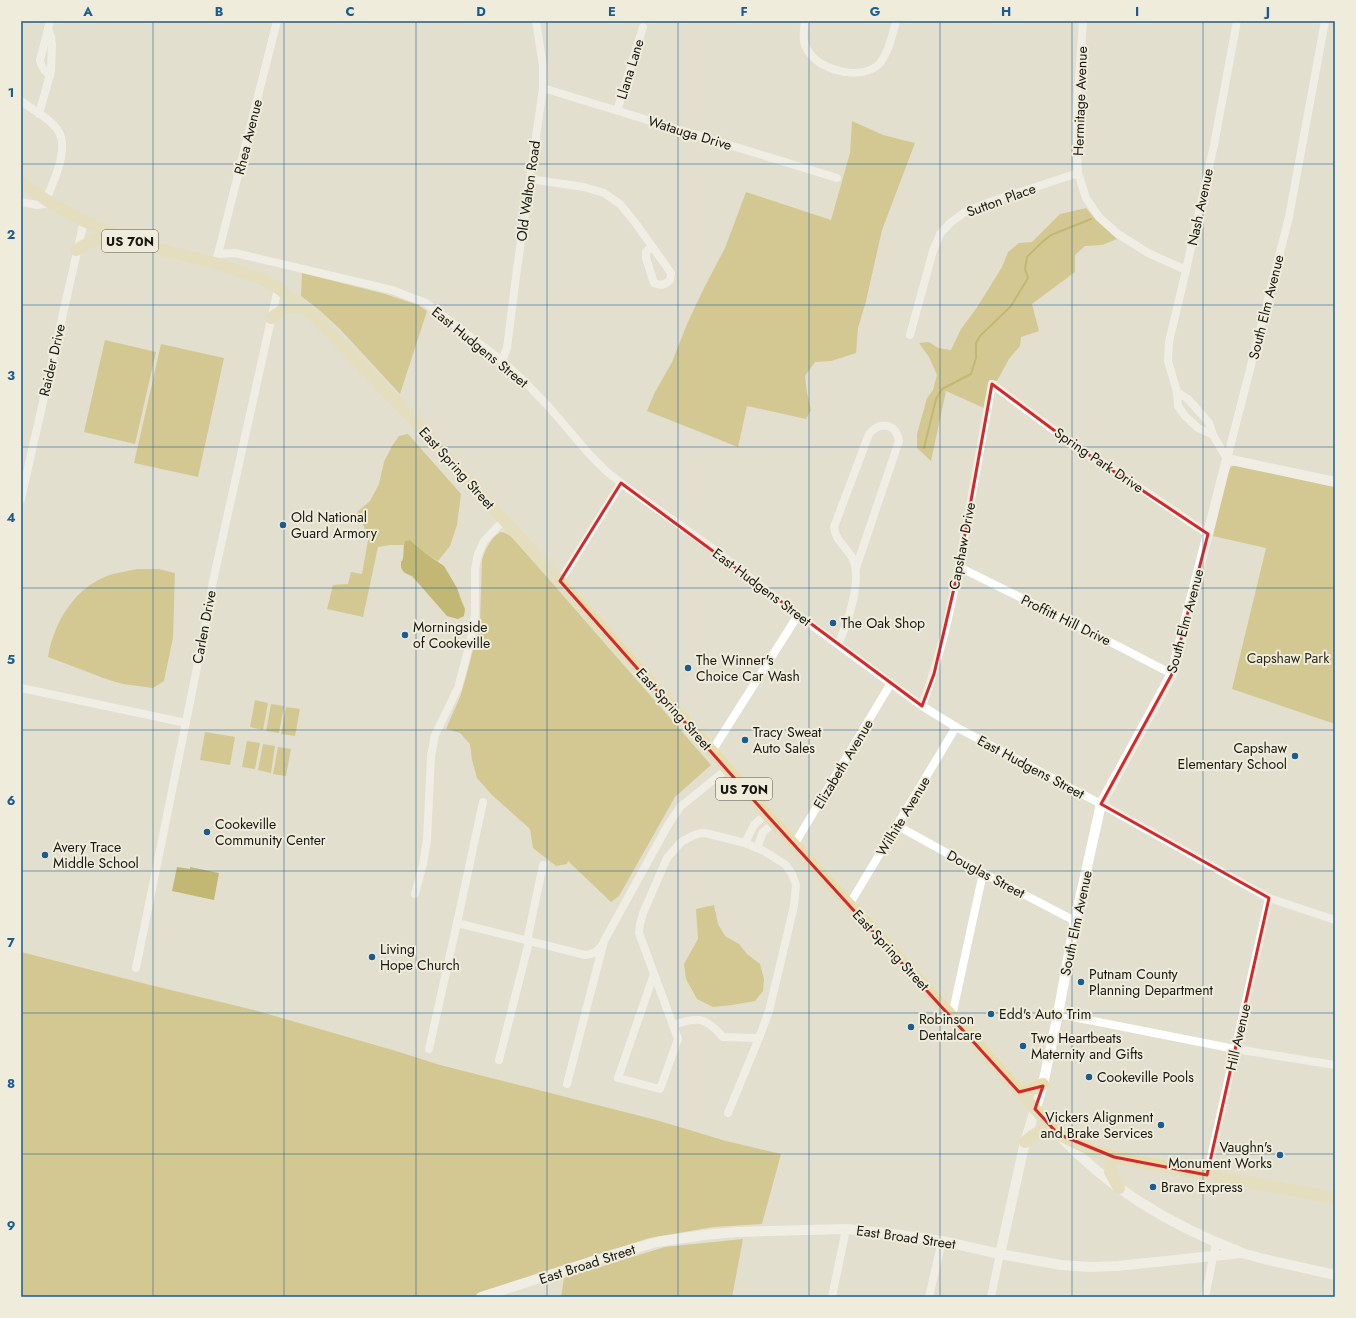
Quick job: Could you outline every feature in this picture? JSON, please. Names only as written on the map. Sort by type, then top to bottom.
[{"type":"main road","name":"East Spring Street","points":[[21,182],[49,201],[84,220],[129,241],[155,248],[217,258],[278,288],[314,316],[415,421],[712,751],[774,823],[952,1016],[1055,1131],[1093,1151],[1111,1156],[1335,1198]]},
{"type":"main road","points":[[76,250],[99,238],[117,235]]},
{"type":"main road","points":[[271,318],[283,309],[290,307],[302,307]]},
{"type":"main road","points":[[1019,1092],[1028,1091],[1043,1084]]},
{"type":"main road","points":[[1025,1142],[1039,1131],[1055,1131]]},
{"type":"main road","points":[[1111,1156],[1110,1172],[1119,1188]]},
{"type":"street","name":"Rhea Avenue","points":[[217,258],[277,21]]},
{"type":"street","name":"Old Walton Road","points":[[502,361],[506,348],[516,269],[543,88],[543,66],[536,21]]},
{"type":"street","points":[[805,21],[803,30],[805,46],[814,59],[827,67],[841,72],[854,73],[867,71],[879,65],[885,55],[896,21]]},
{"type":"street","name":"Hermitage Avenue","points":[[1083,21],[1076,139],[1078,173],[1086,198],[1099,217],[1118,234],[1148,253],[1186,270]]},
{"type":"street","name":"Nash Avenue","points":[[1213,435],[1198,428],[1185,416],[1178,406],[1177,392],[1168,361],[1169,342],[1214,146],[1237,21]]},
{"type":"street","name":"South Elm Avenue","points":[[1000,1254],[1025,1142],[1043,1084],[1058,1014],[1075,921],[1101,804],[1172,674],[1289,217],[1325,21]]},
{"type":"street","points":[[39,114],[51,71],[52,45],[49,25]]},
{"type":"street","points":[[49,25],[40,65],[50,76]]},
{"type":"street","name":"Llana Lane","points":[[617,111],[643,27]]},
{"type":"street","name":"Watauga Drive","points":[[543,88],[837,178]]},
{"type":"street","points":[[21,101],[39,114],[58,131],[62,140],[60,159],[49,201],[37,205],[21,202]]},
{"type":"street","name":"Sutton Place","points":[[910,335],[933,251],[940,234],[950,223],[965,212],[990,202],[1078,173]]},
{"type":"street","points":[[530,179],[584,187],[604,193],[620,204],[652,246]]},
{"type":"street","name":"Raider Drive","points":[[21,499],[84,220]]},
{"type":"street","name":"East Hudgens Street","points":[[217,258],[235,253],[392,290],[426,302],[502,361],[524,381],[590,454],[621,483],[712,548],[798,615],[922,706],[956,727],[1101,804],[1269,898],[1335,920]]},
{"type":"street","name":"Carlen Drive","points":[[136,968],[218,558],[278,288]]},
{"type":"street","name":"Spring Park Drive","points":[[992,384],[1071,443],[1117,472],[1208,534]]},
{"type":"street","name":"Capshaw Drive","points":[[922,706],[936,667],[959,567],[992,384]]},
{"type":"street","points":[[1177,392],[1188,399],[1209,423],[1213,435],[1227,459],[1335,482]]},
{"type":"street","points":[[838,644],[845,630],[850,613],[856,568],[900,441],[898,434],[889,426],[882,425],[874,427],[869,434],[834,527],[837,539],[848,550],[856,568]]},
{"type":"street","points":[[560,581],[621,483]]},
{"type":"street","points":[[415,894],[423,864],[427,840],[431,756],[435,735],[458,688],[471,639],[475,615],[475,569],[478,554],[484,541],[504,520]]},
{"type":"street","name":"Proffitt Hill Drive","points":[[959,567],[1172,674]]},
{"type":"street","points":[[712,751],[798,615]]},
{"type":"street","name":"Elizabeth Avenue","points":[[794,845],[891,683]]},
{"type":"street","points":[[21,688],[186,723]]},
{"type":"street","name":"Wilhite Avenue","points":[[849,905],[898,826],[956,727]]},
{"type":"street","points":[[456,923],[585,956],[597,952],[668,825],[680,807],[727,769]]},
{"type":"street","points":[[429,1049],[483,802]]},
{"type":"street","points":[[745,843],[754,825],[766,814]]},
{"type":"street","points":[[758,848],[763,832],[774,823]]},
{"type":"street","name":"Douglas Street","points":[[898,826],[983,873],[1075,921]]},
{"type":"street","points":[[654,974],[618,1078],[660,1089],[678,1039],[639,933],[643,913],[667,858],[681,842],[692,836],[705,833],[745,843],[758,848],[786,865],[792,874],[796,885],[794,906],[769,1011],[728,1113]]},
{"type":"street","points":[[499,1060],[529,942],[528,936],[543,865]]},
{"type":"street","points":[[952,1016],[983,873]]},
{"type":"street","name":"Hill Avenue","points":[[1207,1175],[1269,898]]},
{"type":"street","points":[[567,1084],[604,941]]},
{"type":"street","points":[[1058,1014],[1235,1049],[1335,1064]]},
{"type":"street","points":[[674,1025],[695,1019],[704,1021],[713,1026],[723,1037],[759,1038]]},
{"type":"street","points":[[1055,1131],[1076,1154],[1119,1188],[1166,1217],[1216,1243],[1242,1253]]},
{"type":"street","points":[[832,1297],[846,1229]]},
{"type":"street","name":"East Broad Street","points":[[481,1297],[657,1242],[737,1232],[846,1229],[942,1241],[1000,1254],[1061,1265],[1090,1267],[1117,1266],[1242,1253],[1335,1275]]},
{"type":"street","points":[[929,1297],[942,1241]]},
{"type":"street","points":[[1205,1297],[1216,1243]]},
{"type":"street","points":[[991,1297],[1000,1254]]},
{"type":"highlighted area","points":[[992,384],[1071,443],[1208,534],[1172,674],[1101,804],[1269,898],[1207,1175],[1114,1157],[1058,1134],[1035,1109],[1043,1086],[1019,1092],[766,814],[560,581],[621,483],[922,706],[934,674],[959,567]]},
{"type":"green space","points":[[852,121],[883,135],[915,143],[882,230],[866,301],[858,328],[856,353],[831,361],[815,362],[805,376],[811,410],[806,419],[747,406],[738,447],[647,411],[654,394],[672,362],[687,324],[703,290],[725,248],[746,192],[831,220],[850,153]]},
{"type":"green space","points":[[1086,208],[1096,220],[1117,239],[1102,245],[1085,246],[1075,255],[1075,272],[1032,304],[1039,331],[1021,337],[1020,346],[1009,359],[997,381],[989,380],[984,408],[946,391],[931,461],[917,448],[917,434],[927,398],[933,390],[937,375],[929,357],[919,343],[929,342],[938,348],[951,350],[961,329],[976,309],[1002,267],[1008,252],[1019,243],[1032,242],[1060,214]]},
{"type":"green space","points":[[302,273],[385,294],[418,305],[427,311],[400,394],[339,328],[301,296]]},
{"type":"green space","points":[[105,340],[156,352],[135,444],[84,432]]},
{"type":"green space","points":[[161,344],[224,358],[198,477],[134,463]]},
{"type":"green space","points":[[408,434],[461,494],[457,525],[450,546],[438,561],[425,553],[410,540],[405,541],[404,545],[378,547],[363,617],[327,609],[333,585],[348,584],[351,572],[362,574],[368,540],[357,512],[370,501],[379,484],[384,462],[392,446],[399,436]]},
{"type":"green space","name":"Capshaw Park","points":[[1233,466],[1335,486],[1335,724],[1232,689],[1266,548],[1213,536],[1228,472]]},
{"type":"green space","points":[[500,532],[512,537],[711,765],[675,797],[619,896],[611,902],[568,861],[567,864],[556,866],[533,848],[530,829],[492,795],[477,778],[472,760],[470,744],[460,733],[446,729],[460,697],[480,623],[482,560],[486,549],[493,538]]},
{"type":"green space","points":[[137,569],[159,569],[175,573],[173,638],[164,681],[153,688],[123,684],[48,657],[55,630],[69,606],[78,596],[100,579],[113,574]]},
{"type":"green space","points":[[255,700],[268,703],[263,730],[250,727]]},
{"type":"green space","points":[[271,704],[284,706],[279,733],[266,731]]},
{"type":"green space","points":[[286,707],[300,709],[295,736],[281,734]]},
{"type":"green space","points":[[205,732],[235,737],[230,765],[200,760]]},
{"type":"green space","points":[[247,741],[260,743],[255,769],[242,767]]},
{"type":"green space","points":[[263,744],[275,746],[271,773],[258,770]]},
{"type":"green space","points":[[278,747],[291,749],[286,776],[273,774]]},
{"type":"green space","points":[[714,905],[718,924],[725,936],[739,944],[747,954],[760,964],[764,979],[763,991],[755,1001],[713,1007],[697,999],[686,979],[684,964],[698,939],[696,909]]},
{"type":"green space","points":[[21,952],[254,1010],[440,1065],[656,1120],[726,1141],[781,1154],[762,1224],[713,1227],[649,1238],[470,1297],[21,1297]]},
{"type":"green space","points":[[743,1239],[732,1297],[561,1297],[564,1278],[665,1247]]},
{"type":"shaded area","points":[[410,540],[425,553],[444,566],[457,588],[465,609],[464,616],[458,619],[447,616],[412,576],[402,570],[401,561],[403,558],[404,543],[405,541]]},
{"type":"shaded area","points":[[177,867],[190,869],[190,867],[219,873],[214,900],[172,891]]},
{"type":"waterway","points":[[924,448],[936,399],[942,389],[971,374],[976,358],[976,343],[980,336],[1011,306],[1028,278],[1025,269],[1027,257],[1051,235],[1091,219]]},
{"type":"place","name":"Old National Guard Armory","points":[[283,525]]},
{"type":"place","name":"The Oak Shop","points":[[833,623]]},
{"type":"place","name":"Morningside of Cookeville","points":[[405,635]]},
{"type":"place","name":"The Winner's Choice Car Wash","points":[[688,668]]},
{"type":"place","name":"Tracy Sweat Auto Sales","points":[[745,740]]},
{"type":"place","name":"Capshaw Elementary School","points":[[1295,756]]},
{"type":"place","name":"Cookeville Community Center","points":[[207,832]]},
{"type":"place","name":"Avery Trace Middle School","points":[[45,855]]},
{"type":"place","name":"Living Hope Church","points":[[372,957]]},
{"type":"place","name":"Putnam County Planning Department","points":[[1081,982]]},
{"type":"place","name":"Edd's Auto Trim","points":[[991,1014]]},
{"type":"place","name":"Robinson Dentalcare","points":[[911,1027]]},
{"type":"place","name":"Two Heartbeats Maternity and Gifts","points":[[1023,1046]]},
{"type":"place","name":"Cookeville Pools","points":[[1089,1077]]},
{"type":"place","name":"Vickers Alignment and Brake Services","points":[[1161,1125]]},
{"type":"place","name":"Vaughn's Monument Works","points":[[1280,1155]]},
{"type":"place","name":"Bravo Express","points":[[1153,1187]]}]
